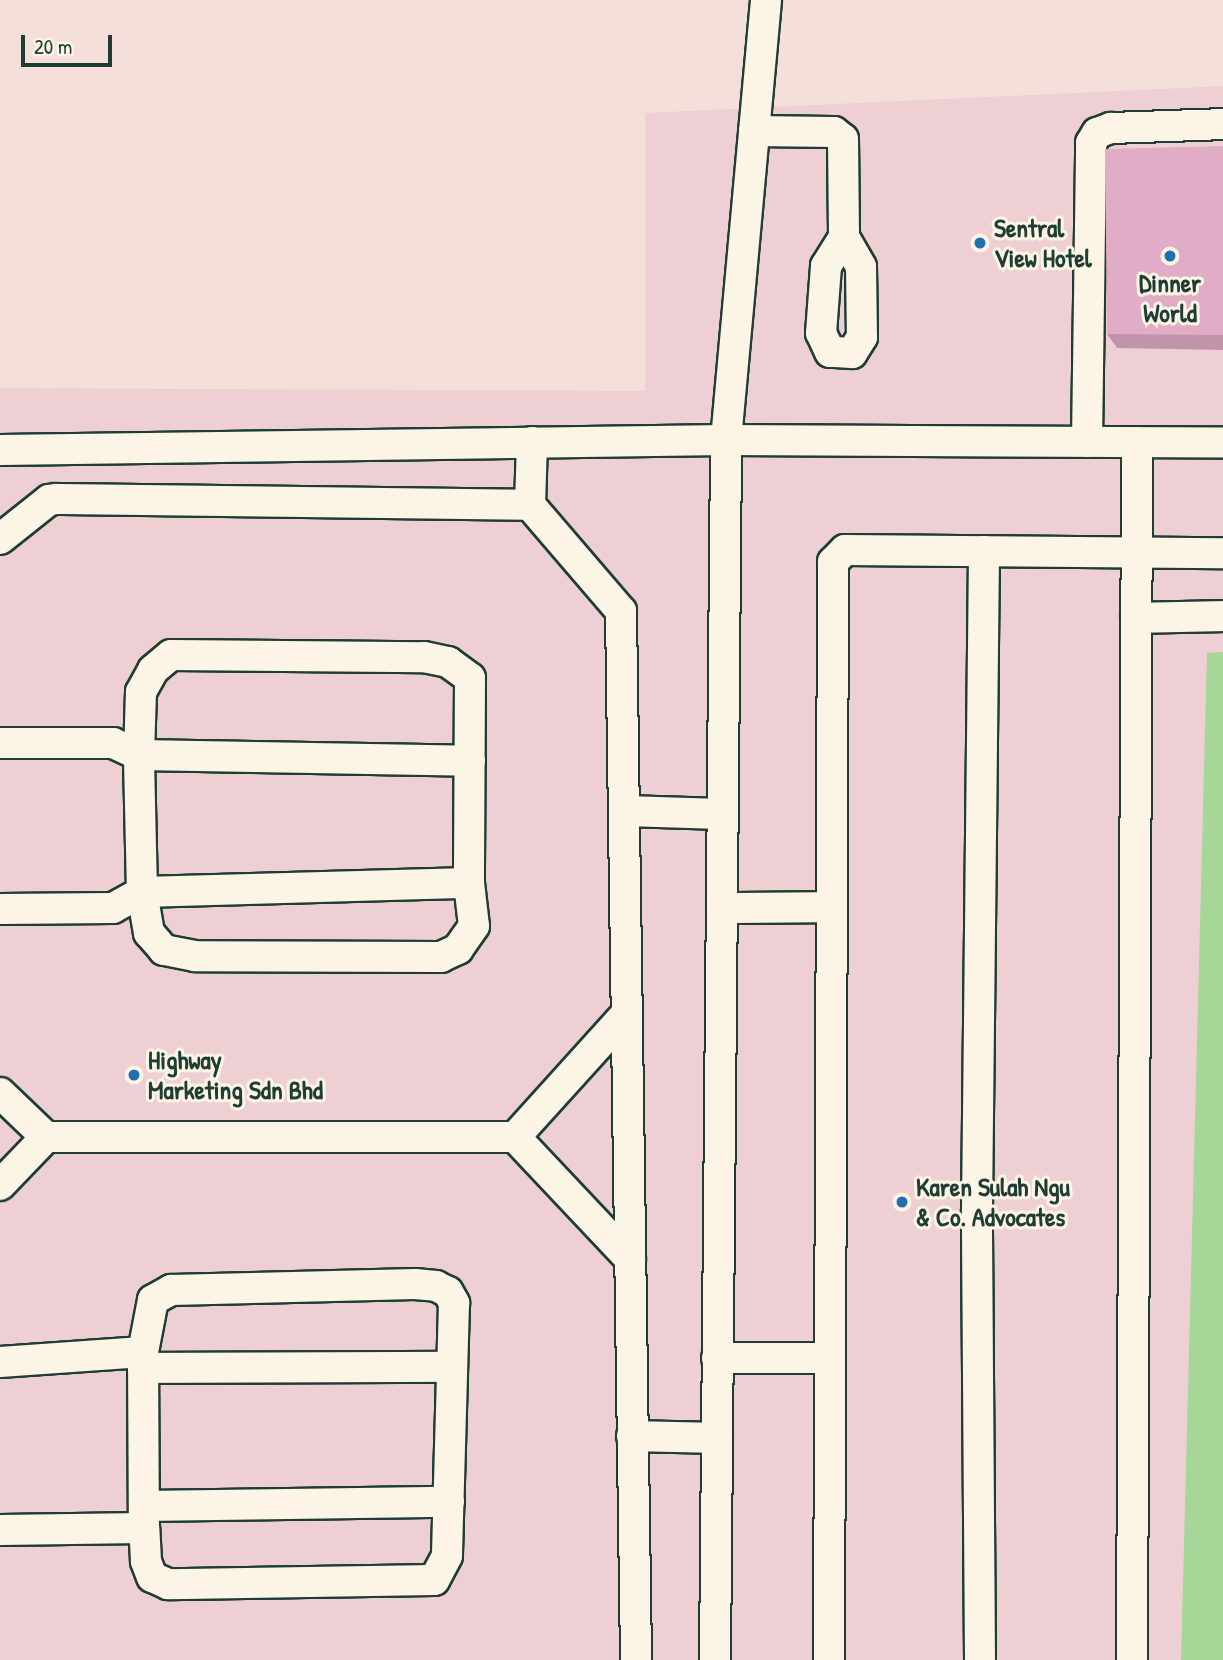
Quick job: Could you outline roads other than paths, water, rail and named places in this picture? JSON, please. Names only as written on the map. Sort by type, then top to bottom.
[{"type":"street","points":[[715,1660],[726,440],[766,0]]},
{"type":"street","points":[[1087,442],[1091,143],[1097,133],[1111,128],[1223,124]]},
{"type":"street","points":[[754,131],[834,132],[843,139],[844,237]]},
{"type":"street","points":[[0,450],[726,440],[1223,443]]},
{"type":"street","points":[[532,442],[530,505],[621,611],[632,1436],[630,1655]]},
{"type":"street","points":[[1132,1660],[1137,442]]},
{"type":"street","points":[[0,539],[48,500],[56,499],[530,505]]},
{"type":"street","points":[[829,1660],[833,562],[845,550],[1223,553]]},
{"type":"street","points":[[980,1660],[977,1210],[984,551]]},
{"type":"street","points":[[1136,618],[1223,616]]},
{"type":"street","points":[[171,655],[424,657],[448,662],[470,678],[469,883],[474,926],[458,949],[441,957],[195,956],[164,950],[149,933],[142,892],[139,755],[141,692],[153,670],[171,655]]},
{"type":"street","points":[[0,743],[113,743],[139,755],[470,761]]},
{"type":"street","points":[[625,811],[722,814]]},
{"type":"street","points":[[0,909],[113,908],[142,892],[469,883]]},
{"type":"street","points":[[722,908],[831,907]]},
{"type":"street","points":[[515,1137],[626,1013]]},
{"type":"street","points":[[0,1093],[46,1137],[515,1137],[630,1259]]},
{"type":"street","points":[[0,1185],[46,1137]]},
{"type":"street","points":[[415,1284],[436,1286],[448,1292],[454,1303],[447,1556],[443,1570],[423,1582],[168,1584],[152,1577],[146,1561],[144,1517],[143,1360],[153,1300],[171,1290],[415,1284]]},
{"type":"street","points":[[717,1358],[830,1358]]},
{"type":"street","points":[[0,1362],[143,1360],[452,1367]]},
{"type":"street","points":[[632,1436],[717,1438]]},
{"type":"street","points":[[0,1530],[144,1517],[449,1502]]},
{"type":"place","name":"Sentral View Hotel","points":[[980,243]]},
{"type":"place","name":"Dinner World","points":[[1170,256]]},
{"type":"place","name":"Highway Marketing Sdn Bhd","points":[[134,1075]]},
{"type":"place","name":"Karen Sulah Ngu & Co. Advocates","points":[[902,1202]]}]
